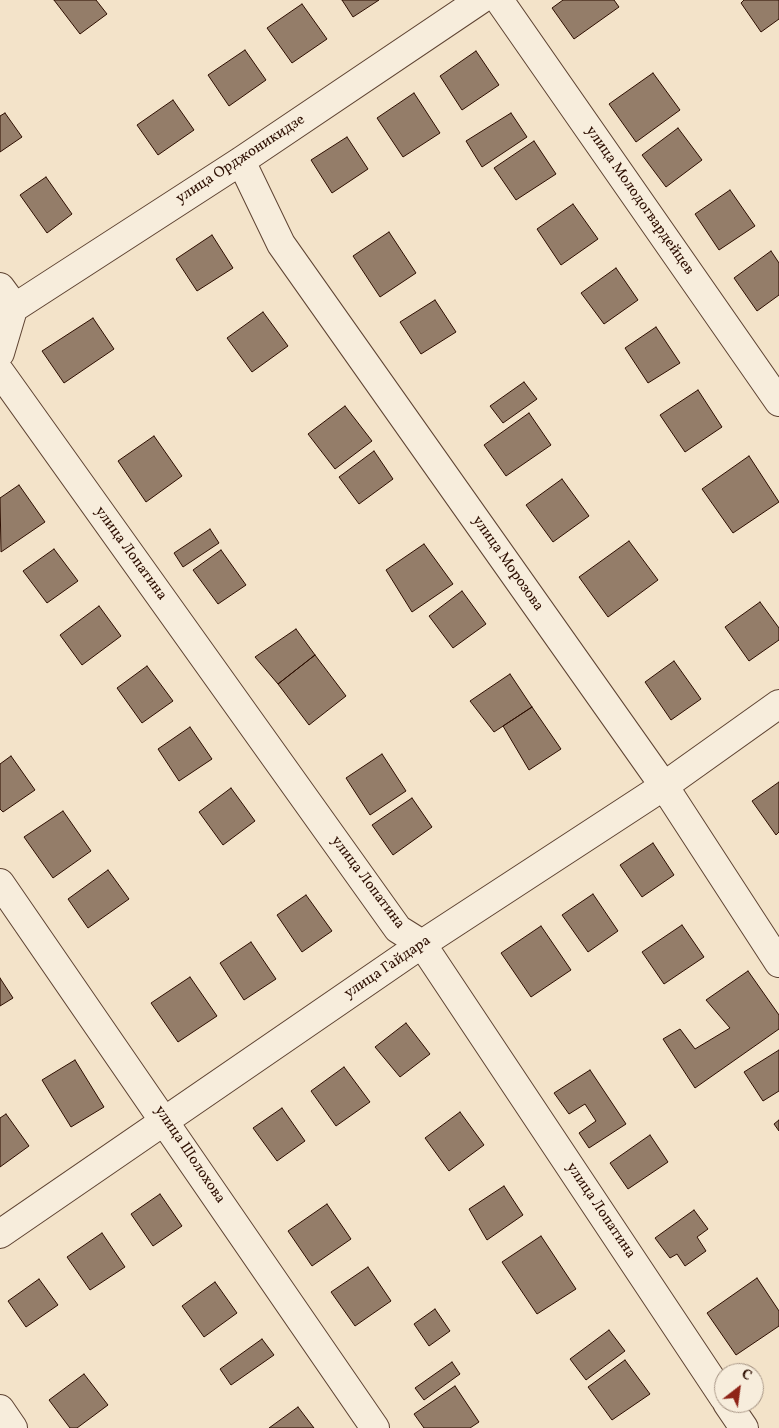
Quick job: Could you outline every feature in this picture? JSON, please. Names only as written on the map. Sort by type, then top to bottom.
[{"type":"street","name":"улица Орджоникидзе","points":[[5,303],[241,161],[480,0]]},
{"type":"street","name":"улица Молодогвардейцев","points":[[500,0],[779,402]]},
{"type":"street","name":"улица Морозова","points":[[241,161],[281,244],[664,786],[779,963]]},
{"type":"street","points":[[0,353],[5,303]]},
{"type":"street","name":"улица Лопатина","points":[[0,372],[398,929],[422,944],[714,1383]]},
{"type":"street","name":"улица Гайдара","points":[[0,1234],[422,944],[664,786],[779,704]]},
{"type":"street","name":"улица Шолохова","points":[[0,883],[165,1120],[375,1428]]},
{"type":"street","points":[[0,1409],[13,1428]]},
{"type":"street","points":[[734,1413],[744,1428]]},
{"type":"building","points":[[54,0],[96,0],[107,14],[80,34]]},
{"type":"building","points":[[342,0],[379,0],[353,17]]},
{"type":"building","points":[[563,0],[614,0],[619,7],[574,39],[552,8]]},
{"type":"building","points":[[744,0],[779,0],[779,19],[761,32],[741,3]]},
{"type":"building","points":[[302,4],[327,39],[292,63],[267,28]]},
{"type":"building","points":[[245,50],[266,80],[229,106],[208,75]]},
{"type":"building","points":[[476,51],[499,85],[462,110],[440,76]]},
{"type":"building","points":[[653,73],[680,110],[636,142],[609,104]]},
{"type":"building","points":[[414,93],[440,133],[403,157],[377,118]]},
{"type":"building","points":[[173,100],[194,130],[158,155],[137,125]]},
{"type":"building","points":[[5,113],[22,137],[0,152],[0,116]]},
{"type":"building","points":[[511,113],[527,137],[482,167],[466,141]]},
{"type":"building","points":[[678,128],[702,160],[666,187],[642,155]]},
{"type":"building","points":[[347,137],[368,169],[332,193],[311,160]]},
{"type":"building","points":[[534,141],[556,174],[516,200],[494,168]]},
{"type":"building","points":[[46,177],[72,214],[47,233],[20,195]]},
{"type":"building","points":[[730,190],[755,226],[719,250],[695,214]]},
{"type":"building","points":[[573,204],[598,239],[561,265],[537,229]]},
{"type":"building","points":[[389,232],[416,273],[380,297],[353,256]]},
{"type":"building","points":[[212,235],[233,268],[197,291],[176,259]]},
{"type":"building","points":[[771,251],[779,263],[779,295],[757,311],[734,278]]},
{"type":"building","points":[[616,268],[638,300],[604,324],[581,293]]},
{"type":"building","points":[[435,300],[456,332],[421,354],[400,322]]},
{"type":"building","points":[[263,312],[288,346],[252,372],[227,338]]},
{"type":"building","points":[[93,318],[114,349],[64,383],[42,351]]},
{"type":"building","points":[[656,327],[680,363],[648,383],[625,348]]},
{"type":"building","points":[[524,382],[537,399],[503,423],[490,406]]},
{"type":"building","points":[[698,390],[722,427],[685,452],[660,415]]},
{"type":"building","points":[[345,406],[372,441],[335,469],[308,434]]},
{"type":"building","points":[[529,413],[551,445],[506,476],[484,445]]},
{"type":"building","points":[[154,436],[182,476],[146,502],[118,461]]},
{"type":"building","points":[[374,451],[393,479],[359,504],[339,477]]},
{"type":"building","points":[[749,456],[779,502],[733,533],[702,489]]},
{"type":"building","points":[[562,479],[589,516],[553,542],[526,505]]},
{"type":"building","points":[[19,485],[45,522],[1,552],[0,498]]},
{"type":"building","points":[[210,529],[219,543],[183,567],[174,553]]},
{"type":"building","points":[[629,541],[658,580],[608,617],[579,577]]},
{"type":"building","points":[[424,544],[453,584],[412,612],[386,570]]},
{"type":"building","points":[[54,549],[78,581],[47,603],[23,571]]},
{"type":"building","points":[[221,550],[246,585],[218,604],[193,570]]},
{"type":"building","points":[[462,591],[486,624],[453,648],[429,616]]},
{"type":"building","points":[[760,602],[779,628],[779,640],[749,661],[725,627]]},
{"type":"building","points":[[99,606],[121,636],[82,665],[60,635]]},
{"type":"building","points":[[296,629],[315,655],[278,684],[255,657]]},
{"type":"building","points":[[315,655],[346,696],[309,725],[278,684]]},
{"type":"building","points":[[674,661],[701,699],[671,720],[645,682]]},
{"type":"building","points":[[147,666],[173,701],[142,723],[117,688]]},
{"type":"building","points":[[510,674],[532,707],[494,732],[470,701]]},
{"type":"building","points":[[532,707],[561,749],[529,770],[503,726]]},
{"type":"building","points":[[190,727],[212,759],[179,781],[158,749]]},
{"type":"building","points":[[382,754],[406,791],[370,815],[346,778]]},
{"type":"building","points":[[11,756],[35,790],[3,812],[0,809],[0,764]]},
{"type":"building","points":[[779,782],[779,832],[776,835],[752,801]]},
{"type":"building","points":[[231,788],[255,821],[223,845],[199,812]]},
{"type":"building","points":[[412,798],[432,827],[393,855],[372,825]]},
{"type":"building","points":[[63,811],[91,851],[53,878],[24,837]]},
{"type":"building","points":[[653,843],[674,875],[642,897],[620,865]]},
{"type":"building","points":[[108,870],[129,899],[88,928],[68,899]]},
{"type":"building","points":[[593,894],[618,931],[588,952],[562,915]]},
{"type":"building","points":[[306,895],[332,931],[302,952],[277,915]]},
{"type":"building","points":[[682,925],[704,957],[664,984],[642,952]]},
{"type":"building","points":[[541,926],[571,970],[531,997],[501,953]]},
{"type":"building","points":[[251,942],[276,979],[244,1000],[220,963]]},
{"type":"building","points":[[748,971],[779,1015],[779,1029],[695,1088],[663,1039],[680,1029],[695,1049],[730,1028],[706,1000]]},
{"type":"building","points":[[190,977],[217,1016],[178,1042],[151,1003]]},
{"type":"building","points":[[0,978],[13,998],[0,1006]]},
{"type":"building","points":[[406,1023],[430,1054],[400,1077],[375,1047]]},
{"type":"building","points":[[779,1050],[779,1091],[763,1101],[744,1072]]},
{"type":"building","points":[[75,1060],[104,1107],[71,1127],[42,1080]]},
{"type":"building","points":[[344,1067],[370,1102],[336,1126],[311,1091]]},
{"type":"building","points":[[590,1070],[626,1124],[589,1148],[579,1133],[596,1121],[585,1104],[569,1114],[554,1093]]},
{"type":"building","points":[[282,1108],[305,1141],[277,1161],[253,1128]]},
{"type":"building","points":[[460,1112],[484,1145],[449,1171],[425,1138]]},
{"type":"building","points":[[6,1114],[29,1146],[0,1167],[0,1118]]},
{"type":"building","points":[[779,1120],[779,1131],[774,1124]]},
{"type":"building","points":[[650,1135],[668,1162],[628,1189],[610,1163]]},
{"type":"building","points":[[504,1186],[523,1215],[487,1240],[469,1209]]},
{"type":"building","points":[[160,1194],[182,1226],[153,1246],[131,1214]]},
{"type":"building","points":[[327,1204],[351,1239],[312,1266],[288,1231]]},
{"type":"building","points":[[694,1210],[708,1229],[697,1237],[706,1251],[685,1266],[677,1254],[670,1258],[655,1238]]},
{"type":"building","points":[[102,1233],[125,1267],[90,1290],[67,1257]]},
{"type":"building","points":[[541,1236],[576,1289],[537,1314],[502,1262]]},
{"type":"building","points":[[368,1267],[391,1301],[355,1326],[331,1292]]},
{"type":"building","points":[[757,1278],[779,1311],[779,1326],[736,1355],[707,1313]]},
{"type":"building","points":[[39,1279],[58,1305],[26,1327],[8,1301]]},
{"type":"building","points":[[215,1282],[237,1313],[204,1337],[182,1306]]},
{"type":"building","points":[[435,1309],[450,1331],[429,1346],[414,1324]]},
{"type":"building","points":[[609,1330],[625,1351],[586,1380],[570,1359]]},
{"type":"building","points":[[262,1339],[274,1355],[231,1385],[220,1369]]},
{"type":"building","points":[[625,1360],[650,1394],[612,1420],[588,1387]]},
{"type":"building","points":[[452,1362],[460,1374],[424,1400],[415,1388]]},
{"type":"building","points":[[84,1374],[108,1405],[77,1428],[70,1428],[49,1400]]},
{"type":"building","points":[[455,1386],[479,1422],[470,1428],[424,1428],[414,1414]]},
{"type":"building","points":[[298,1407],[314,1428],[269,1428]]}]
